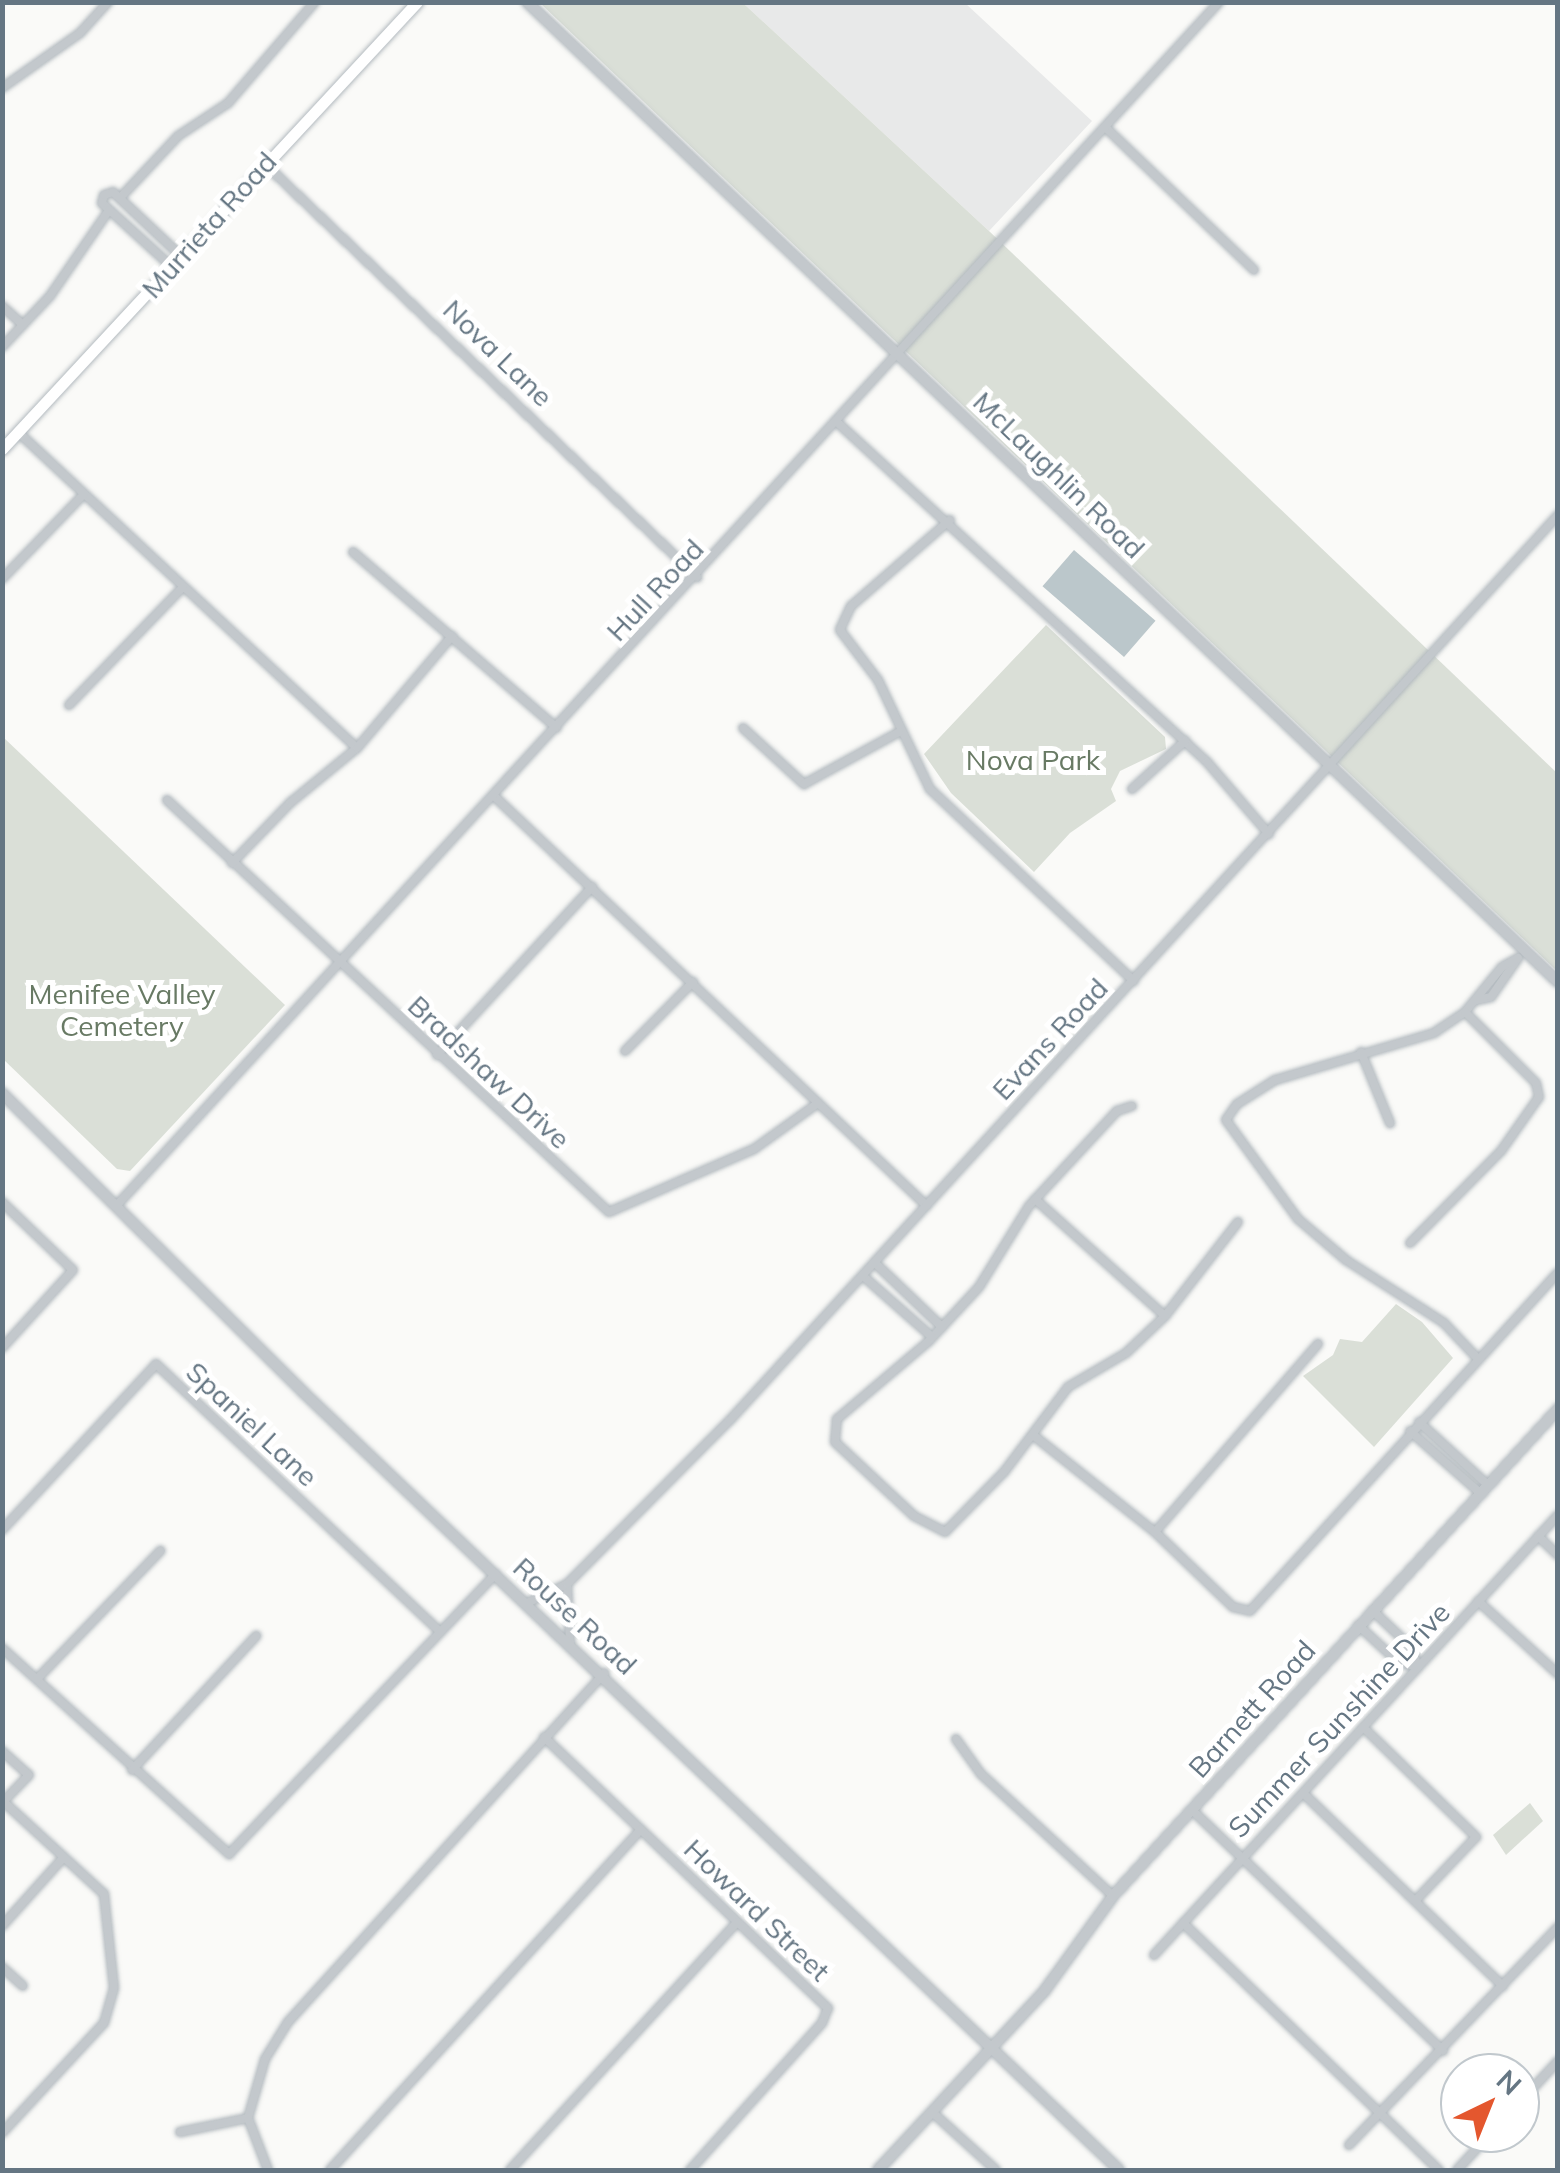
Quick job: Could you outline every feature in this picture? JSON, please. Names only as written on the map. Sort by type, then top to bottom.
[{"type":"main road","name":"Murrieta Road","points":[[2,449],[417,2]]},
{"type":"street","points":[[2,88],[80,33],[108,2]]},
{"type":"street","points":[[120,198],[178,136],[228,103],[315,2]]},
{"type":"street","name":"McLaughlin Road","points":[[527,2],[1331,767],[1521,955],[1558,982]]},
{"type":"street","name":"Hull Road","points":[[118,1204],[902,356],[1219,2]]},
{"type":"street","points":[[1106,128],[1254,270]]},
{"type":"street","name":"Nova Lane","points":[[264,164],[697,578]]},
{"type":"street","points":[[172,267],[109,210],[104,195],[120,198],[181,256]]},
{"type":"street","points":[[2,347],[109,210]]},
{"type":"street","points":[[2,306],[22,325]]},
{"type":"street","points":[[838,423],[950,520],[1185,742],[1269,834]]},
{"type":"street","points":[[18,432],[357,748]]},
{"type":"street","points":[[2,579],[83,495]]},
{"type":"street","name":"Evans Road","points":[[527,1603],[566,1584],[863,1276],[1558,515]]},
{"type":"street","points":[[950,520],[841,617],[840,630],[878,680],[898,732],[941,801],[1134,981]]},
{"type":"street","points":[[353,552],[558,728]]},
{"type":"street","points":[[69,705],[182,588]]},
{"type":"street","points":[[232,864],[292,802],[357,748],[452,636]]},
{"type":"street","points":[[743,728],[804,784],[898,732]]},
{"type":"street","points":[[1132,789],[1185,742]]},
{"type":"street","points":[[494,796],[927,1206]]},
{"type":"street","name":"Bradshaw Drive","points":[[167,800],[338,964],[609,1212],[754,1149],[818,1103]]},
{"type":"street","points":[[437,1055],[592,888]]},
{"type":"street","points":[[1478,1359],[1444,1323],[1346,1260],[1298,1219],[1226,1120],[1237,1104],[1276,1080],[1434,1032],[1477,1000],[1491,997],[1521,955]]},
{"type":"street","points":[[625,1051],[693,982]]},
{"type":"street","points":[[1410,1243],[1501,1151],[1539,1096],[1536,1083],[1465,1012]]},
{"type":"street","points":[[1362,1052],[1390,1123]]},
{"type":"street","name":"Rouse Road","points":[[2,1093],[496,1574],[604,1673],[1119,2170]]},
{"type":"street","points":[[1132,1106],[1118,1111],[1035,1199],[979,1286],[932,1338],[859,1396],[832,1436],[914,1516],[945,1532],[1033,1435],[1068,1388],[1126,1353],[1164,1316],[1238,1222]]},
{"type":"street","points":[[1035,1199],[1164,1316]]},
{"type":"street","points":[[2,1202],[73,1270],[2,1348]]},
{"type":"street","points":[[874,1263],[942,1327]]},
{"type":"street","points":[[1033,1435],[1155,1532],[1244,1611],[1255,1609],[1419,1422],[1558,1273]]},
{"type":"street","points":[[863,1276],[932,1338]]},
{"type":"street","points":[[1155,1532],[1318,1344]]},
{"type":"street","name":"Spaniel Lane","points":[[2,1530],[156,1364],[438,1630]]},
{"type":"street","name":"Barnett Road","points":[[878,2170],[1045,1990],[1113,1896],[1558,1409]]},
{"type":"street","points":[[1419,1422],[1484,1489]]},
{"type":"street","points":[[1410,1432],[1484,1489]]},
{"type":"street","name":"Summer Sunshine Drive","points":[[1154,1955],[1558,1515]]},
{"type":"street","points":[[1538,1536],[1558,1555]]},
{"type":"street","points":[[37,1680],[160,1552]]},
{"type":"street","points":[[2,1648],[229,1854],[438,1630],[496,1574]]},
{"type":"street","points":[[566,1584],[570,1642]]},
{"type":"street","points":[[1478,1601],[1558,1674]]},
{"type":"street","points":[[1372,1610],[1410,1647],[1418,1667]]},
{"type":"street","points":[[1358,1625],[1398,1662],[1418,1667]]},
{"type":"street","points":[[132,1770],[256,1636]]},
{"type":"street","points":[[268,2170],[248,2118],[265,2059],[288,2022],[604,1673]]},
{"type":"street","points":[[1363,1727],[1476,1837],[1415,1902]]},
{"type":"street","name":"Howard Street","points":[[544,1737],[828,2008],[822,2024],[690,2170]]},
{"type":"street","points":[[956,1738],[982,1774],[1113,1896]]},
{"type":"street","points":[[2,1751],[29,1775],[3,1803],[104,1894],[114,1988],[104,2024],[2,2133]]},
{"type":"street","points":[[1303,1793],[1503,1986]]},
{"type":"street","points":[[1192,1810],[1444,2051]]},
{"type":"street","points":[[330,2170],[641,1830]]},
{"type":"street","points":[[2,1926],[63,1858]]},
{"type":"street","points":[[510,2170],[737,1922]]},
{"type":"street","points":[[1183,1923],[1439,2170]]},
{"type":"street","points":[[1349,2145],[1444,2051],[1558,1927]]},
{"type":"street","points":[[2,1967],[23,1986]]},
{"type":"street","points":[[1540,2080],[1558,2060]]},
{"type":"street","points":[[932,2112],[996,2170]]},
{"type":"street","points":[[180,2132],[248,2118]]},
{"type":"shaded area","points":[[743,3],[965,3],[1092,121],[989,231]]},
{"type":"shaded area","points":[[1074,550],[1156,621],[1124,657],[1043,586]]},
{"type":"green space","points":[[540,3],[743,3],[989,231],[1557,773],[1557,971]]},
{"type":"green space","name":"Nova Park","points":[[1046,625],[1165,737],[1166,749],[1120,771],[1111,789],[1116,801],[1070,833],[1034,872],[951,793],[924,754]]},
{"type":"green space","name":"Menifee Valley Cemetery","points":[[3,737],[285,1005],[130,1171],[117,1169],[3,1059]]},
{"type":"green space","points":[[1396,1304],[1422,1322],[1453,1358],[1374,1447],[1303,1376],[1333,1355],[1340,1339],[1362,1342]]},
{"type":"green space","points":[[1530,1803],[1543,1821],[1506,1855],[1493,1835]]}]
